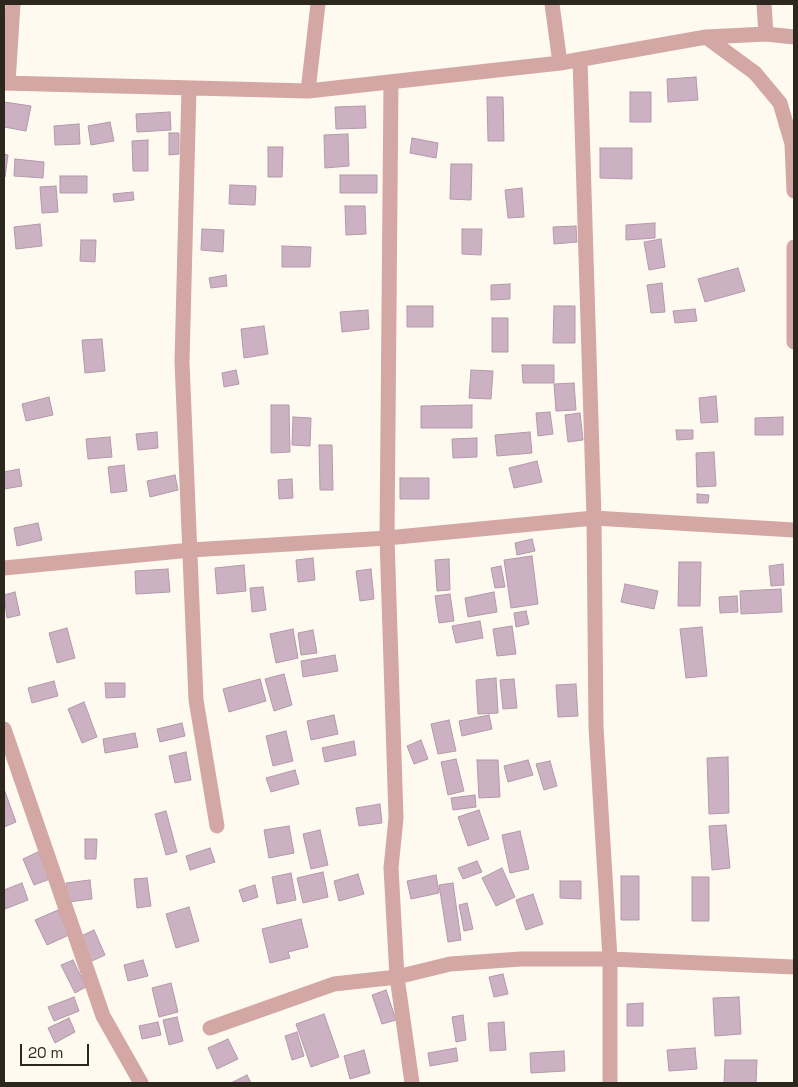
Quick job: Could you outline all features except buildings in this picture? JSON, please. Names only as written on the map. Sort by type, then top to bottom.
[{"type":"street","points":[[13,4],[6,83],[308,91],[560,63],[706,37],[766,34],[794,37]]},
{"type":"street","points":[[308,91],[318,4]]},
{"type":"street","points":[[552,4],[560,63]]},
{"type":"street","points":[[764,4],[766,34]]},
{"type":"street","points":[[706,37],[755,73],[780,103],[792,144],[794,190]]},
{"type":"street","points":[[580,60],[594,518],[596,727],[610,959],[610,1083]]},
{"type":"street","points":[[391,82],[387,538],[396,818],[391,868],[397,977],[412,1083]]},
{"type":"street","points":[[189,88],[182,362],[196,700],[217,826]]},
{"type":"street","points":[[794,247],[794,342]]},
{"type":"street","points":[[4,568],[191,550],[387,538],[594,518],[794,530]]},
{"type":"street","points":[[4,729],[103,1016],[141,1083]]},
{"type":"street","points":[[210,1028],[334,984],[397,977],[450,964],[521,958],[610,959],[794,967]]}]
